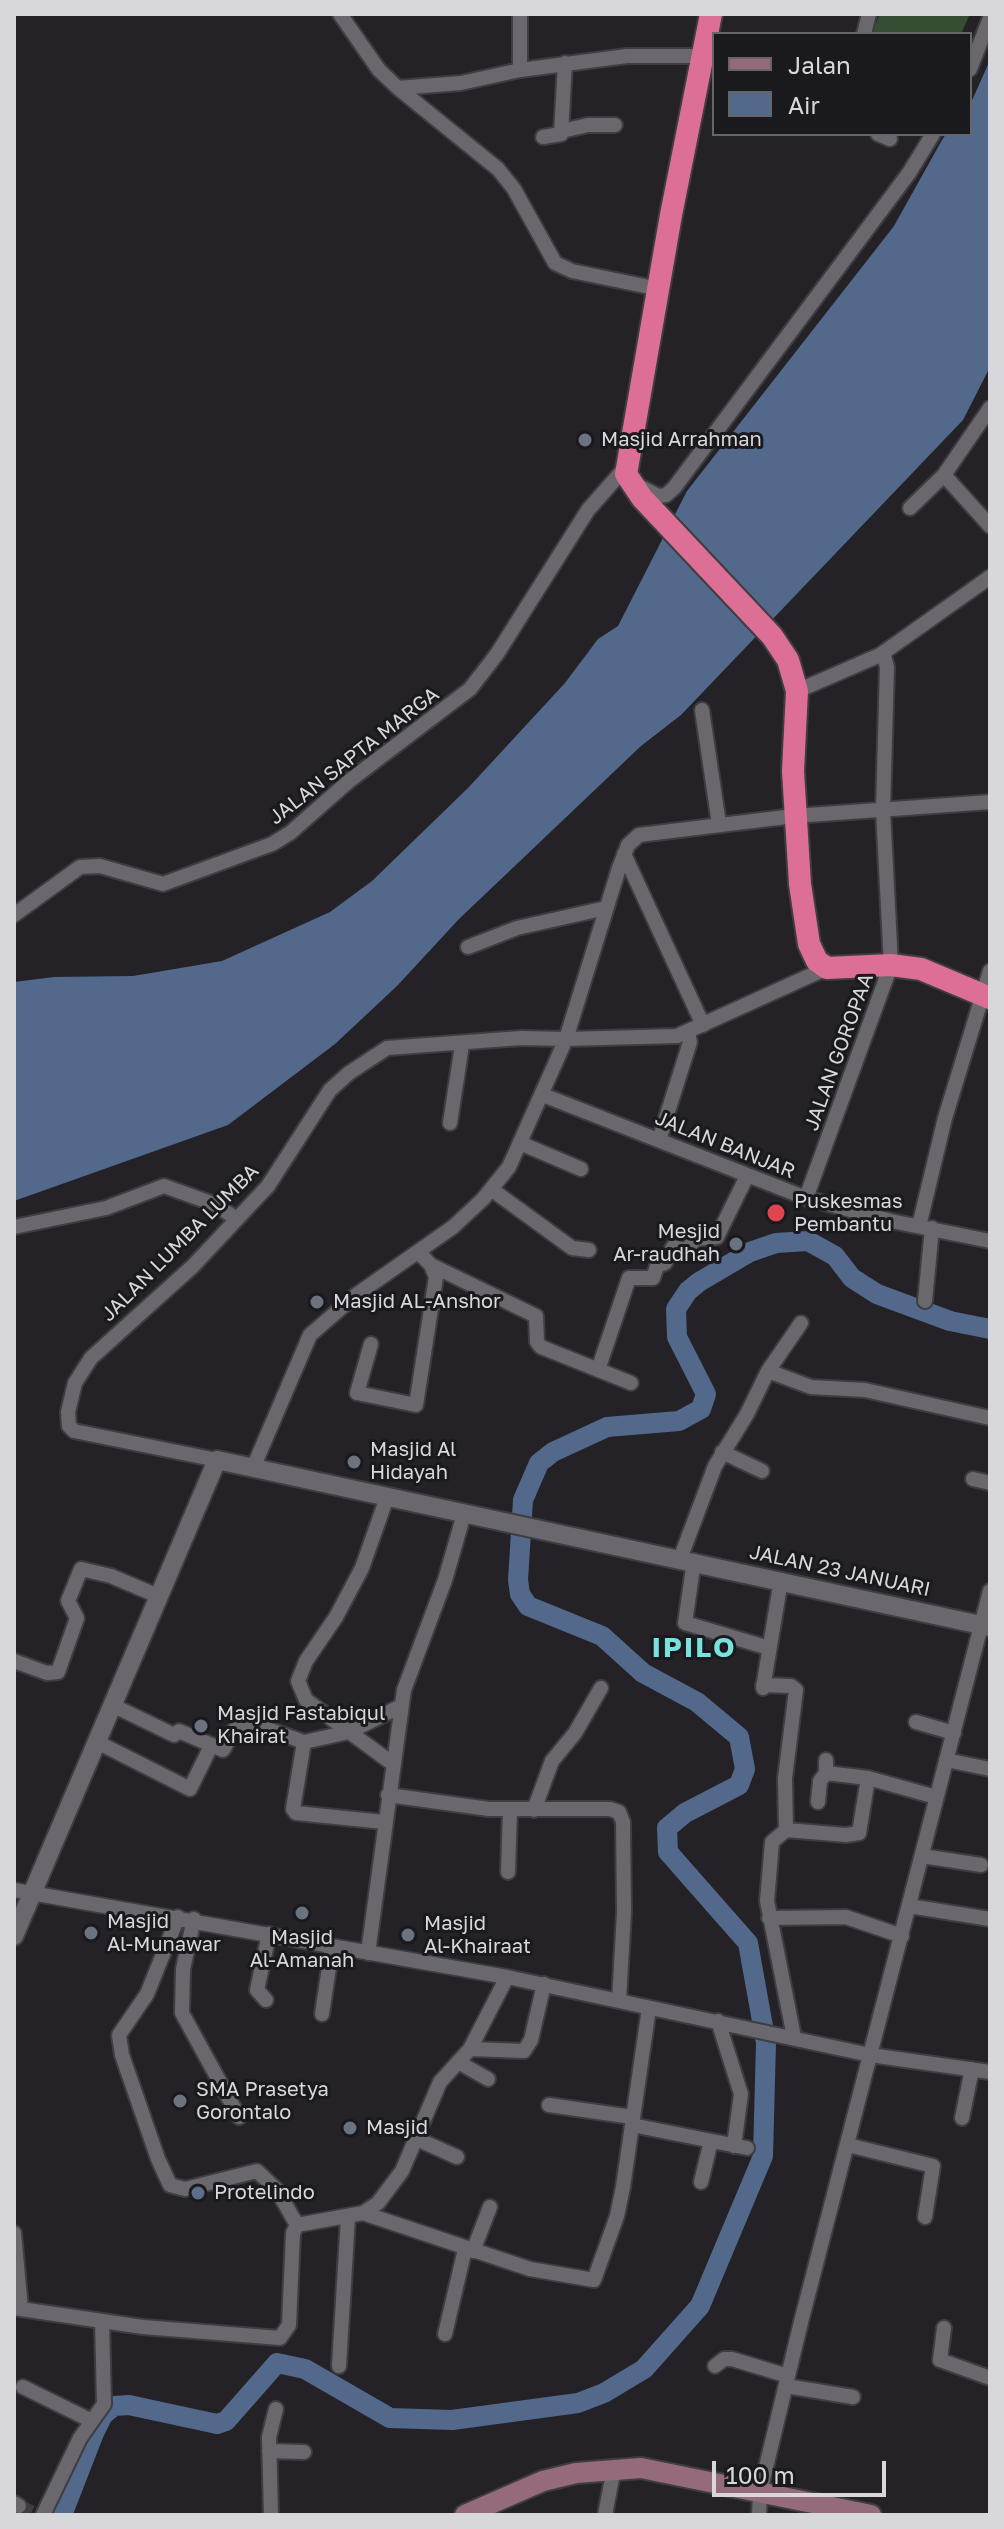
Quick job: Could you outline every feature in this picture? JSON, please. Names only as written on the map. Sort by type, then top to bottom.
[{"type":"highway","points":[[711,14],[671,215],[626,474],[642,498],[772,636],[788,660],[797,691],[793,732],[794,816],[809,944],[817,961],[827,968],[891,965],[933,972],[987,997]]},
{"type":"main road","points":[[470,2514],[543,2481],[614,2468],[641,2468],[871,2515]]},
{"type":"street","points":[[340,14],[379,70],[498,169],[514,189],[555,263],[572,271],[659,289]]},
{"type":"street","points":[[520,14],[520,70]]},
{"type":"street","points":[[972,64],[990,18]]},
{"type":"street","points":[[398,88],[461,83],[565,63],[644,55],[705,56]]},
{"type":"street","points":[[562,131],[565,63]]},
{"type":"street","points":[[543,137],[560,135],[562,131],[588,125],[615,125]]},
{"type":"street","points":[[626,474],[658,496],[666,495],[674,488],[909,173],[932,136]]},
{"type":"street","points":[[910,508],[944,475],[990,408]]},
{"type":"street","name":"JALAN SAPTA MARGA","points":[[14,915],[80,867],[100,866],[163,884],[272,844],[290,833],[349,781],[470,689],[588,510],[626,474]]},
{"type":"street","points":[[944,475],[990,526]]},
{"type":"street","points":[[797,691],[880,655],[990,577]]},
{"type":"street","points":[[880,655],[884,656],[887,667],[883,810],[891,965]]},
{"type":"street","points":[[702,710],[719,824]]},
{"type":"street","points":[[253,1468],[310,1335],[356,1295],[453,1227],[509,1167],[566,1039],[624,854],[633,839],[648,832],[794,816],[990,802]]},
{"type":"street","points":[[624,854],[703,1025]]},
{"type":"street","points":[[468,947],[517,928],[606,908]]},
{"type":"street","name":"JALAN GOROPAA","points":[[806,1198],[891,965]]},
{"type":"street","name":"JALAN LUMBA LUMBA","points":[[217,1460],[78,1433],[69,1426],[68,1412],[75,1383],[91,1358],[193,1266],[268,1186],[330,1090],[365,1060],[387,1048],[462,1045],[521,1038],[677,1036],[827,968]]},
{"type":"street","points":[[925,1301],[926,1227],[945,1118],[987,997],[990,971]]},
{"type":"street","points":[[659,1140],[690,1042],[688,1032]]},
{"type":"street","points":[[450,1123],[462,1045]]},
{"type":"street","name":"JALAN BANJAR","points":[[543,1095],[806,1198],[990,1241]]},
{"type":"street","points":[[520,1143],[581,1169]]},
{"type":"street","points":[[598,1370],[629,1278],[653,1278],[657,1266],[665,1263],[673,1247],[687,1250],[695,1239],[717,1237],[747,1176]]},
{"type":"street","points":[[14,1227],[106,1208],[164,1186],[214,1204],[237,1219]]},
{"type":"street","points":[[491,1189],[572,1248],[589,1250]]},
{"type":"street","points":[[419,1253],[431,1265],[536,1316],[537,1342],[541,1347],[631,1383]]},
{"type":"street","points":[[371,1344],[357,1393],[416,1405],[436,1281],[431,1265]]},
{"type":"street","points":[[769,1648],[685,1623],[687,1560],[691,1522],[722,1452],[747,1414],[768,1371],[801,1323]]},
{"type":"street","points":[[768,1371],[811,1387],[853,1388],[990,1418]]},
{"type":"street","points":[[722,1452],[762,1471]]},
{"type":"street","points":[[14,1936],[23,1891],[97,1742],[217,1460]]},
{"type":"street","name":"JALAN 23 JANUARI","points":[[217,1460],[985,1626]]},
{"type":"street","points":[[973,1479],[990,1483]]},
{"type":"street","points":[[387,1497],[362,1568],[336,1617],[306,1661],[298,1681],[306,1700],[393,1764]]},
{"type":"street","points":[[368,1953],[401,1706],[408,1675],[438,1601],[464,1514]]},
{"type":"street","points":[[14,1661],[47,1673],[58,1672],[77,1618],[68,1601],[81,1569],[111,1576],[158,1596]]},
{"type":"street","points":[[781,1580],[763,1686],[791,1686],[796,1690],[785,1778],[786,1831]]},
{"type":"street","points":[[759,2515],[760,2492],[787,2381],[936,1797],[985,1626],[990,1591]]},
{"type":"street","points":[[534,1810],[552,1761],[575,1733],[601,1688]]},
{"type":"street","points":[[112,1705],[174,1735],[179,1731],[223,1750],[234,1730],[255,1722],[304,1742],[349,1732],[401,1706]]},
{"type":"street","points":[[916,1722],[954,1733]]},
{"type":"street","points":[[97,1742],[190,1789],[211,1746]]},
{"type":"street","points":[[304,1742],[293,1796],[296,1813],[384,1822]]},
{"type":"street","points":[[946,1760],[990,1769]]},
{"type":"street","points":[[818,1802],[820,1781],[826,1766],[936,1797]]},
{"type":"street","points":[[794,2037],[769,1918],[767,1893],[772,1842],[786,1831],[856,1835],[862,1828],[868,1778]]},
{"type":"street","points":[[388,1795],[510,1810],[610,1809],[621,1815],[624,1926],[619,2001]]},
{"type":"street","points":[[508,1872],[510,1810]]},
{"type":"street","points":[[922,1856],[981,1865]]},
{"type":"street","points":[[23,1891],[194,1919],[544,1984],[870,2055],[990,2072]]},
{"type":"street","points":[[909,1906],[990,1919]]},
{"type":"street","points":[[178,1917],[147,1994],[119,2035],[122,2055],[158,2159],[170,2185],[185,2189],[257,2171],[277,2190],[297,2225]]},
{"type":"street","points":[[769,1918],[846,1917],[902,1936]]},
{"type":"street","points":[[194,1919],[183,1969],[182,2013],[239,2117]]},
{"type":"street","points":[[266,2000],[257,1990],[269,1934]]},
{"type":"street","points":[[322,2014],[332,1947]]},
{"type":"street","points":[[14,2233],[20,2267],[18,2309],[102,2321],[280,2338],[289,2325],[293,2233],[297,2225],[314,2219],[363,2213],[378,2203],[402,2171],[440,2082],[470,2049],[507,1977]]},
{"type":"street","points":[[470,2049],[524,2051],[531,2040],[544,1984]]},
{"type":"street","points":[[363,2213],[469,2250],[557,2276],[594,2280],[617,2216],[649,2008]]},
{"type":"street","points":[[549,2105],[741,2147],[741,2094],[718,2021]]},
{"type":"street","points":[[458,2062],[488,2079]]},
{"type":"street","points":[[962,2118],[972,2069]]},
{"type":"street","points":[[417,2139],[457,2157]]},
{"type":"street","points":[[701,2182],[711,2141]]},
{"type":"street","points":[[848,2145],[933,2166],[925,2217]]},
{"type":"street","points":[[445,2334],[469,2250],[490,2207]]},
{"type":"street","points":[[339,2366],[348,2217]]},
{"type":"street","points":[[43,2515],[104,2404],[102,2321]]},
{"type":"street","points":[[944,2328],[940,2360],[990,2378]]},
{"type":"street","points":[[715,2366],[720,2361],[732,2359],[787,2381],[853,2397]]},
{"type":"street","points":[[23,2387],[92,2421]]},
{"type":"street","points":[[271,2515],[269,2451],[276,2409]]},
{"type":"street","points":[[269,2451],[304,2452]]},
{"type":"street","points":[[605,2515],[614,2468]]},
{"type":"green space","points":[[880,14],[970,14],[962,32],[872,32]]},
{"type":"water","points":[[990,60],[990,367],[963,420],[681,715],[641,746],[459,919],[397,986],[335,1044],[228,1125],[14,1201],[14,982],[54,977],[133,976],[222,961],[330,912],[372,881],[468,788],[565,683],[598,639],[618,626],[687,491],[894,226],[945,136],[972,136],[972,100]]},
{"type":"waterway","points":[[62,2515],[94,2433],[103,2415],[114,2406],[129,2405],[217,2424],[226,2421],[277,2363],[305,2369],[390,2418],[452,2420],[578,2403],[604,2393],[644,2369],[700,2306],[763,2156],[766,2043],[748,1943],[668,1852],[667,1828],[685,1813],[739,1785],[745,1769],[739,1737],[697,1702],[643,1673],[602,1636],[528,1606],[520,1594],[518,1580],[523,1500],[539,1463],[553,1452],[607,1427],[679,1421],[701,1409],[706,1394],[677,1337],[676,1309],[688,1291],[699,1282],[750,1252],[776,1243],[808,1241],[835,1256],[852,1278],[877,1294],[950,1321],[990,1329]]},
{"type":"tunnel","points":[[19,2506],[36,2515]]},
{"type":"place","name":"Masjid Arrahman","points":[[585,440]]},
{"type":"place","name":"Puskesmas Pembantu","points":[[776,1213]]},
{"type":"place","name":"Mesjid Ar-raudhah","points":[[736,1244]]},
{"type":"place","name":"Masjid AL-Anshor","points":[[317,1302]]},
{"type":"place","name":"Masjid Al Hidayah","points":[[354,1462]]},
{"type":"place","name":"Masjid Fastabiqul Khairat","points":[[201,1726]]},
{"type":"place","name":"Masjid Al-Amanah","points":[[302,1913]]},
{"type":"place","name":"Masjid Al-Munawar","points":[[91,1933]]},
{"type":"place","name":"Masjid Al-Khairaat","points":[[408,1935]]},
{"type":"place","name":"SMA Prasetya Gorontalo","points":[[180,2101]]},
{"type":"place","name":"Masjid","points":[[350,2128]]},
{"type":"place","name":"Protelindo","points":[[198,2193]]},
{"type":"district","name":"IPILO","points":[[694,1648]]}]
